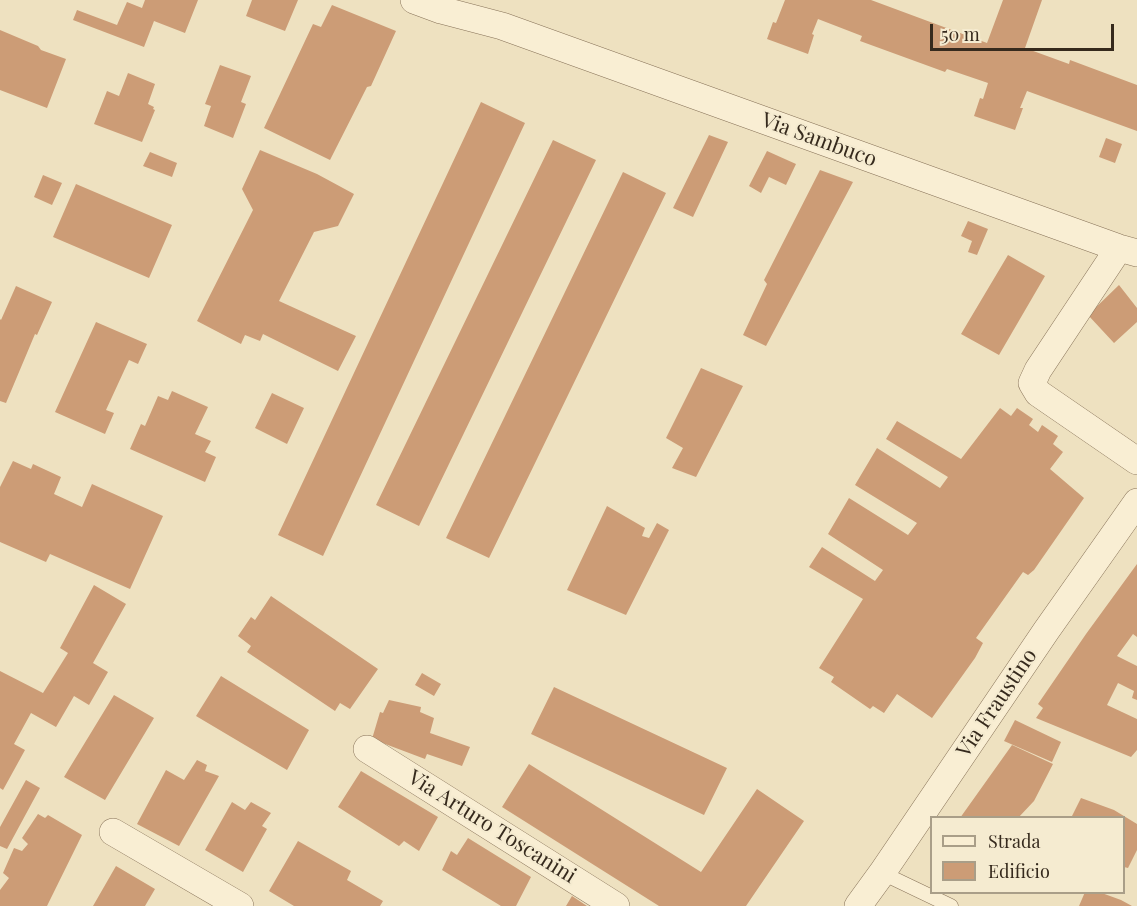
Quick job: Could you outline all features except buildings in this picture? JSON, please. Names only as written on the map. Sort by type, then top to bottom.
[{"type":"street","name":"Via Sambuco","points":[[414,0],[441,10],[502,26],[1128,250]]},
{"type":"street","points":[[483,0],[502,26]]},
{"type":"street","points":[[1128,250],[1038,370],[1032,383],[1038,393],[1137,461]]},
{"type":"street","name":"Via Fraustino","points":[[858,906],[1137,502]]},
{"type":"street","name":"Via Arturo Toscanini","points":[[367,749],[616,906]]},
{"type":"street","points":[[113,832],[240,906]]},
{"type":"lane","points":[[882,873],[951,906]]}]
